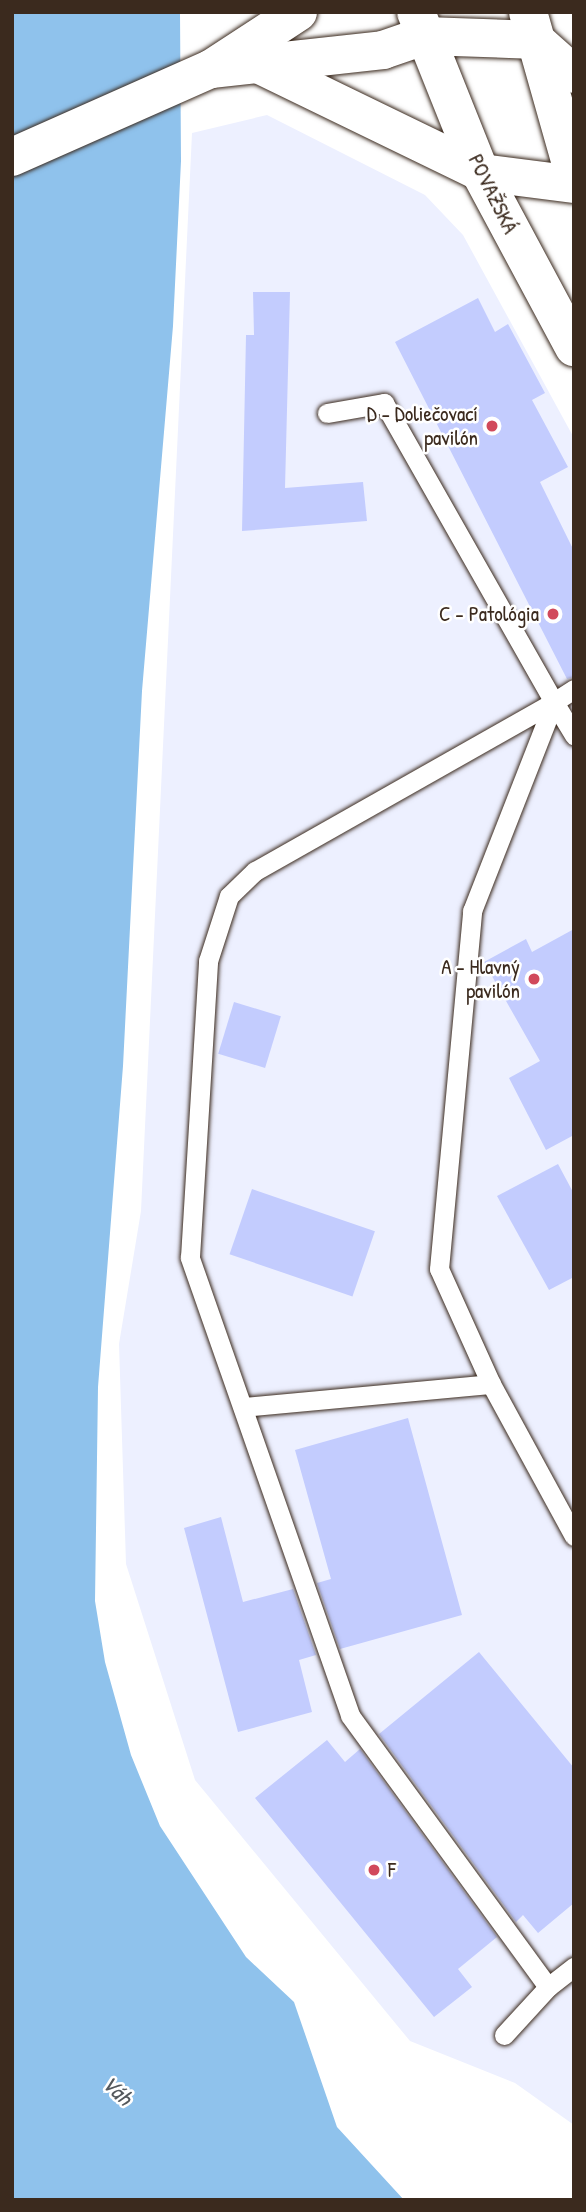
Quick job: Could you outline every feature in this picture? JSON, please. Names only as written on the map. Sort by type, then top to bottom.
[{"type":"main road","points":[[211,69],[261,12]]},
{"type":"main road","points":[[12,157],[211,69],[298,12]]},
{"type":"main road","points":[[460,12],[532,26]]},
{"type":"main road","points":[[211,69],[383,50],[420,24],[532,26]]},
{"type":"main road","name":"POVAŽSKÁ","points":[[420,24],[480,172],[574,347]]},
{"type":"main road","points":[[532,26],[574,174]]},
{"type":"main road","points":[[260,65],[480,172]]},
{"type":"street","points":[[532,26],[574,74]]},
{"type":"street","points":[[480,172],[574,184]]},
{"type":"lane","points":[[327,413],[384,402],[574,735]]},
{"type":"lane","points":[[548,1987],[351,1715],[243,1407],[203,1307],[190,1257],[208,961],[216,924],[229,896],[255,871],[574,689]]},
{"type":"lane","points":[[554,702],[472,911],[439,1269],[491,1384],[574,1536]]},
{"type":"lane","points":[[243,1407],[491,1384]]},
{"type":"lane","points":[[504,2035],[548,1987],[574,1967]]},
{"type":"shaded area","points":[[267,115],[425,195],[463,235],[574,438],[574,2125],[515,2083],[410,2041],[195,1780],[126,1564],[119,1344],[141,1211],[192,133]]},
{"type":"water","name":"Váh","points":[[12,12],[180,12],[181,161],[173,326],[142,691],[123,1066],[98,1387],[95,1601],[105,1662],[131,1755],[160,1826],[246,1957],[294,2002],[337,2127],[404,2200],[12,2200]]},
{"type":"building","points":[[253,292],[290,292],[285,488],[363,482],[367,521],[242,531],[246,335],[254,335]]},
{"type":"building","name":"D - Doliečovací pavilón","points":[[478,298],[495,332],[508,324],[545,393],[532,400],[568,467],[540,482],[574,551],[574,677],[567,679],[395,342]]},
{"type":"building","points":[[574,929],[574,1135],[546,1150],[509,1078],[540,1061],[484,962],[526,939],[532,952]]},
{"type":"building","points":[[234,1002],[281,1016],[265,1068],[218,1054]]},
{"type":"building","points":[[558,1164],[574,1194],[574,1277],[549,1290],[497,1196]]},
{"type":"building","points":[[252,1189],[375,1231],[352,1297],[230,1254]]},
{"type":"building","points":[[408,1418],[462,1615],[340,1649],[317,1583],[331,1579],[295,1450]]},
{"type":"building","points":[[221,1517],[243,1602],[293,1589],[316,1655],[299,1660],[312,1712],[238,1732],[184,1528]]},
{"type":"building","points":[[479,1652],[574,1768],[574,1903],[538,1933],[523,1915],[516,1922],[379,1734]]},
{"type":"building","name":"F","points":[[327,1740],[345,1762],[360,1749],[497,1937],[458,1969],[472,1987],[434,2017],[255,1798]]},
{"type":"place","name":"D - Doliečovací pavilón","points":[[492,426]]},
{"type":"place","name":"C - Patológia","points":[[553,614]]},
{"type":"place","name":"A - Hlavný pavilón","points":[[534,979]]},
{"type":"place","name":"F","points":[[374,1870]]}]
